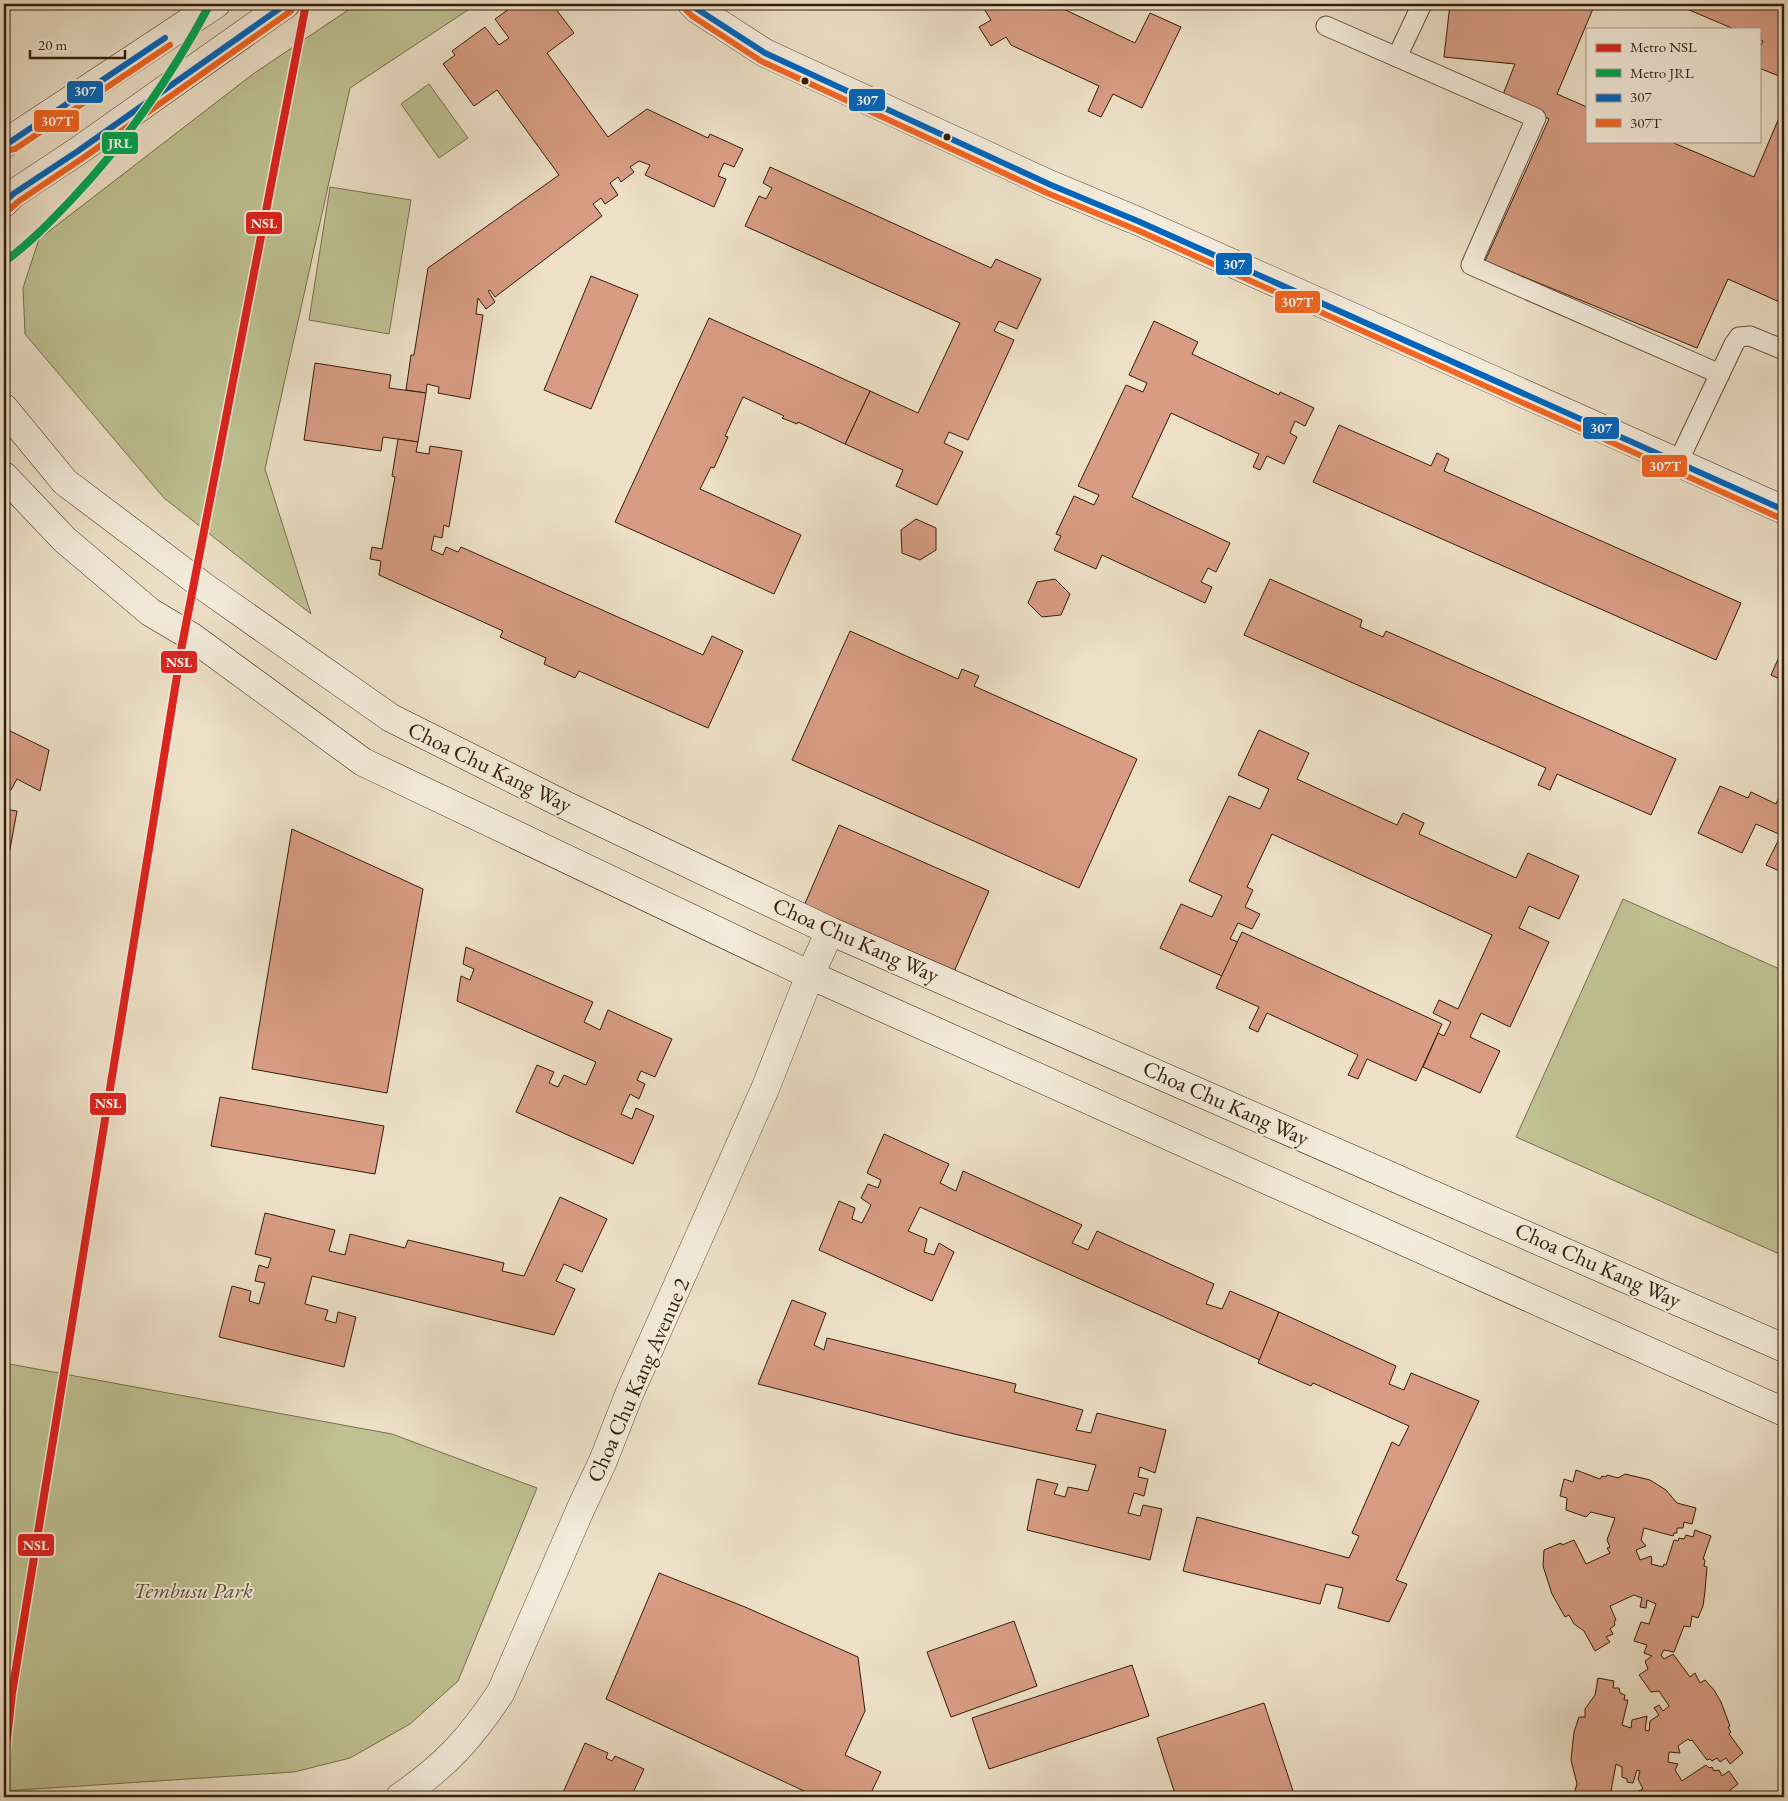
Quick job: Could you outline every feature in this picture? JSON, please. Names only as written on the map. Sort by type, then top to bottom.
[{"type":"main road","points":[[6,142],[216,4]]},
{"type":"main road","points":[[7,201],[286,4]]},
{"type":"main road","points":[[692,4],[765,53],[1051,185],[1140,222],[1784,510]]},
{"type":"main road","name":"Choa Chu Kang Way","points":[[4,408],[65,482],[203,586],[391,718],[559,802],[830,931],[1784,1348]]},
{"type":"main road","points":[[4,476],[65,540],[150,612],[192,638],[363,762],[810,975],[1784,1412]]},
{"type":"main road","name":"Choa Chu Kang Avenue 2","points":[[400,1797],[442,1767],[488,1714],[501,1692],[603,1461],[630,1392],[765,1089],[810,975],[830,931]]},
{"type":"lane","points":[[1397,57],[1422,4]]},
{"type":"lane","points":[[1326,26],[1536,118],[1471,265],[1720,374]]},
{"type":"lane","points":[[1678,462],[1739,337],[1750,336],[1784,350]]},
{"type":"green space","points":[[357,4],[477,4],[350,88],[265,469],[311,614],[164,498],[25,334],[23,288],[39,239],[253,74]]},
{"type":"green space","points":[[429,84],[468,138],[439,158],[401,104]]},
{"type":"green space","points":[[330,187],[411,200],[389,334],[309,320]]},
{"type":"green space","points":[[1623,899],[1784,971],[1784,1256],[1516,1137]]},
{"type":"green space","name":"Tembusu Park","points":[[4,1363],[392,1434],[537,1488],[458,1681],[410,1724],[350,1758],[294,1772],[4,1791]]},
{"type":"building","points":[[4,4],[20,4],[4,14]]},
{"type":"building","points":[[516,4],[552,4],[574,33],[547,53],[608,137],[647,109],[708,138],[710,134],[743,149],[734,167],[724,163],[718,176],[726,179],[714,207],[645,175],[650,165],[639,161],[630,167],[634,172],[621,182],[618,177],[610,183],[618,195],[605,204],[601,198],[593,204],[602,216],[495,297],[490,290],[488,291],[495,302],[486,309],[478,298],[476,314],[483,315],[470,399],[438,393],[439,387],[427,384],[426,393],[406,390],[411,355],[414,355],[428,268],[559,175],[497,90],[474,106],[443,64],[455,55],[452,51],[485,27],[499,45],[509,38],[495,19]]},
{"type":"building","points":[[981,4],[1053,4],[1135,43],[1150,13],[1181,27],[1142,108],[1113,94],[1101,117],[1088,111],[1099,86],[1011,45],[1006,37],[991,46],[979,27],[991,20]]},
{"type":"building","points":[[1450,4],[1504,9],[1492,4],[1595,4],[1557,94],[1586,107],[1586,142],[1671,142],[1754,177],[1784,106],[1784,304],[1728,279],[1697,348],[1485,261],[1549,119],[1502,97],[1515,64],[1444,57]]},
{"type":"building","points":[[1675,4],[1784,4],[1784,78],[1760,68],[1760,48],[1763,41],[1760,40],[1760,28],[1732,28]]},
{"type":"building","points":[[770,167],[991,268],[996,259],[1041,279],[1017,329],[999,321],[994,331],[1014,340],[968,440],[949,432],[944,443],[963,452],[937,505],[896,486],[903,470],[845,444],[870,391],[918,413],[960,323],[745,226],[759,196],[766,199],[772,188],[763,183]]},
{"type":"building","points":[[591,276],[638,295],[591,409],[544,390]]},
{"type":"building","points":[[709,318],[870,391],[845,444],[798,422],[797,424],[782,418],[784,416],[743,397],[725,436],[728,437],[714,468],[711,467],[700,489],[801,535],[774,594],[615,522]]},
{"type":"building","points":[[1154,321],[1198,342],[1192,354],[1279,395],[1280,392],[1314,408],[1305,426],[1295,421],[1290,433],[1297,437],[1284,464],[1267,456],[1260,470],[1253,467],[1259,454],[1171,413],[1132,497],[1230,543],[1216,572],[1208,568],[1201,582],[1212,587],[1205,603],[1102,555],[1096,569],[1054,550],[1061,536],[1056,534],[1074,496],[1094,505],[1099,495],[1078,486],[1126,385],[1143,392],[1147,383],[1129,375]]},
{"type":"building","points":[[315,363],[391,375],[389,388],[426,393],[418,442],[383,437],[381,451],[304,440]]},
{"type":"building","points":[[1339,425],[1431,466],[1437,453],[1449,459],[1444,471],[1741,603],[1716,660],[1313,482]]},
{"type":"building","points":[[398,439],[418,442],[416,452],[429,454],[430,446],[462,451],[449,527],[444,525],[442,538],[434,536],[431,550],[443,555],[446,547],[458,552],[461,547],[703,655],[712,636],[743,651],[708,728],[579,671],[575,678],[544,664],[546,658],[500,637],[503,631],[379,575],[381,561],[370,559],[372,547],[382,549],[395,477],[392,476]]},
{"type":"building","points":[[916,519],[936,528],[936,550],[920,560],[902,553],[901,530]]},
{"type":"building","points":[[1055,579],[1070,594],[1061,615],[1042,617],[1028,603],[1037,582]]},
{"type":"building","points":[[1270,579],[1362,620],[1360,627],[1383,637],[1386,631],[1676,759],[1651,815],[1557,774],[1550,790],[1538,785],[1546,768],[1244,635]]},
{"type":"building","points":[[850,631],[958,679],[962,669],[979,676],[974,686],[1137,759],[1079,888],[792,760]]},
{"type":"building","points":[[1784,646],[1784,681],[1771,675]]},
{"type":"building","points":[[4,717],[8,718],[4,728]]},
{"type":"building","points":[[4,728],[49,750],[40,791],[17,779],[11,790],[4,786]]},
{"type":"building","points":[[1259,730],[1309,753],[1297,779],[1397,825],[1403,813],[1424,823],[1419,834],[1516,878],[1528,853],[1579,876],[1559,919],[1529,906],[1519,928],[1549,942],[1510,1027],[1481,1013],[1470,1037],[1500,1051],[1480,1093],[1423,1067],[1438,1033],[1444,1036],[1451,1022],[1433,1013],[1439,1000],[1458,1009],[1492,935],[1272,834],[1247,887],[1253,890],[1245,907],[1260,914],[1252,929],[1238,923],[1230,939],[1238,942],[1222,976],[1160,948],[1181,904],[1212,917],[1222,896],[1189,881],[1229,796],[1260,809],[1269,789],[1238,775]]},
{"type":"building","points":[[1720,786],[1748,798],[1751,792],[1776,804],[1784,786],[1784,873],[1766,865],[1781,835],[1756,824],[1742,853],[1698,833]]},
{"type":"building","points":[[4,809],[17,811],[4,882]]},
{"type":"building","points":[[839,825],[989,891],[953,974],[803,908]]},
{"type":"building","points":[[292,829],[423,889],[387,1093],[252,1069]]},
{"type":"building","points":[[1242,932],[1442,1024],[1416,1081],[1367,1059],[1358,1079],[1348,1075],[1358,1055],[1267,1013],[1258,1032],[1249,1028],[1259,1007],[1216,988]]},
{"type":"building","points":[[466,947],[593,1002],[584,1022],[600,1030],[608,1010],[672,1039],[655,1077],[641,1071],[637,1080],[645,1084],[639,1099],[630,1094],[621,1114],[632,1119],[636,1108],[654,1116],[633,1164],[516,1112],[537,1065],[554,1072],[549,1083],[558,1087],[564,1075],[586,1085],[596,1062],[457,1001],[461,976],[470,980],[474,969],[463,964]]},
{"type":"building","points":[[220,1097],[384,1126],[375,1174],[211,1146]]},
{"type":"building","points":[[884,1134],[949,1164],[940,1183],[956,1191],[963,1171],[1082,1225],[1072,1243],[1088,1250],[1097,1231],[1214,1284],[1206,1304],[1222,1309],[1230,1291],[1279,1312],[1260,1360],[920,1207],[908,1231],[927,1239],[924,1252],[934,1255],[939,1243],[954,1252],[932,1301],[819,1250],[839,1201],[855,1208],[852,1219],[862,1223],[871,1205],[861,1198],[868,1184],[878,1188],[881,1180],[867,1173]]},
{"type":"building","points":[[560,1197],[607,1219],[582,1272],[564,1264],[556,1281],[575,1289],[554,1335],[312,1276],[305,1304],[328,1310],[325,1320],[336,1323],[338,1312],[356,1317],[344,1367],[219,1337],[232,1286],[251,1291],[249,1301],[259,1304],[265,1283],[255,1281],[259,1265],[268,1268],[271,1258],[255,1254],[265,1213],[335,1230],[329,1251],[345,1255],[350,1234],[405,1248],[408,1240],[504,1263],[502,1271],[524,1276]]},
{"type":"building","points":[[792,1300],[826,1313],[814,1345],[824,1350],[827,1338],[1016,1384],[1014,1392],[1083,1410],[1076,1430],[1091,1433],[1097,1413],[1166,1430],[1155,1473],[1140,1467],[1138,1477],[1148,1479],[1144,1496],[1134,1493],[1128,1513],[1140,1516],[1143,1505],[1162,1509],[1150,1560],[1027,1530],[1037,1479],[1058,1484],[1054,1494],[1065,1497],[1068,1487],[1088,1491],[1096,1465],[954,1434],[758,1384]]},
{"type":"building","points":[[1279,1312],[1396,1366],[1389,1384],[1404,1390],[1411,1373],[1479,1401],[1396,1580],[1407,1584],[1389,1622],[1338,1608],[1343,1588],[1326,1584],[1320,1604],[1183,1571],[1197,1517],[1349,1558],[1359,1536],[1352,1533],[1392,1442],[1399,1446],[1409,1426],[1313,1383],[1311,1386],[1258,1363]]},
{"type":"building","points":[[1576,1470],[1600,1479],[1602,1476],[1606,1477],[1607,1475],[1618,1478],[1625,1474],[1650,1480],[1666,1490],[1677,1503],[1696,1508],[1692,1524],[1684,1522],[1683,1528],[1677,1528],[1677,1533],[1674,1533],[1673,1536],[1644,1528],[1641,1540],[1646,1546],[1636,1550],[1640,1560],[1651,1556],[1651,1564],[1663,1567],[1664,1564],[1666,1565],[1674,1540],[1684,1539],[1686,1535],[1693,1537],[1695,1530],[1711,1536],[1703,1559],[1705,1560],[1704,1566],[1707,1567],[1705,1591],[1703,1606],[1698,1618],[1692,1616],[1690,1627],[1684,1626],[1674,1652],[1664,1650],[1661,1655],[1664,1659],[1673,1654],[1690,1677],[1695,1673],[1700,1683],[1705,1680],[1714,1690],[1721,1702],[1730,1726],[1728,1727],[1731,1732],[1729,1734],[1743,1753],[1730,1764],[1726,1758],[1720,1762],[1717,1758],[1712,1761],[1710,1759],[1707,1760],[1692,1740],[1688,1739],[1678,1746],[1680,1753],[1669,1752],[1668,1762],[1678,1764],[1675,1770],[1682,1781],[1706,1765],[1709,1768],[1712,1767],[1714,1771],[1719,1770],[1722,1776],[1729,1771],[1738,1784],[1721,1797],[1638,1797],[1634,1793],[1643,1789],[1638,1779],[1640,1771],[1637,1770],[1633,1783],[1627,1782],[1627,1779],[1622,1777],[1622,1767],[1616,1764],[1611,1791],[1601,1794],[1599,1797],[1573,1797],[1577,1784],[1571,1760],[1574,1732],[1579,1717],[1585,1717],[1585,1709],[1595,1695],[1598,1678],[1614,1681],[1613,1688],[1619,1688],[1620,1693],[1625,1695],[1624,1700],[1628,1700],[1622,1725],[1631,1728],[1632,1720],[1647,1716],[1645,1730],[1649,1731],[1650,1721],[1659,1715],[1654,1708],[1659,1705],[1663,1711],[1669,1706],[1659,1691],[1651,1692],[1639,1675],[1648,1669],[1645,1661],[1652,1656],[1644,1653],[1647,1645],[1634,1641],[1641,1622],[1649,1624],[1656,1604],[1647,1600],[1646,1608],[1640,1607],[1642,1598],[1634,1595],[1610,1606],[1616,1620],[1614,1622],[1615,1625],[1610,1629],[1613,1634],[1606,1637],[1610,1642],[1595,1651],[1584,1631],[1574,1624],[1569,1615],[1565,1617],[1552,1594],[1543,1566],[1544,1550],[1574,1540],[1586,1564],[1610,1553],[1607,1548],[1610,1547],[1607,1540],[1615,1518],[1591,1512],[1586,1517],[1566,1510],[1567,1498],[1560,1496],[1564,1479],[1573,1482]]},
{"type":"building","points":[[659,1573],[745,1607],[858,1657],[865,1711],[845,1755],[881,1772],[869,1797],[817,1797],[606,1699]]},
{"type":"building","points":[[1014,1621],[1037,1686],[951,1717],[927,1652]]},
{"type":"building","points":[[1132,1665],[1149,1716],[989,1769],[972,1718]]},
{"type":"building","points":[[1264,1703],[1295,1797],[1176,1797],[1157,1738]]},
{"type":"building","points":[[585,1743],[608,1753],[606,1758],[612,1761],[615,1756],[644,1769],[631,1797],[561,1797]]},
{"type":"metro line","name":"JRL","points":[[4,262],[47,225],[91,178],[130,131],[164,82],[210,4]]},
{"type":"metro line","name":"NSL","points":[[4,1766],[12,1693],[182,645],[306,4]]},
{"type":"transit line","name":"307","points":[[4,203],[13,194],[78,151],[286,4]]},
{"type":"transit line","name":"307","points":[[692,4],[765,53],[1051,185],[1140,222],[1784,510]]},
{"type":"transit line","name":"307T","points":[[686,10],[692,16],[761,61],[1047,193],[1137,230],[1780,518]]},
{"type":"transit line","name":"307T","points":[[10,209],[291,11]]},
{"type":"transit line","name":"307","points":[[4,142],[10,142],[165,38]]},
{"type":"transit line","name":"307T","points":[[4,151],[15,149],[170,45]]}]
